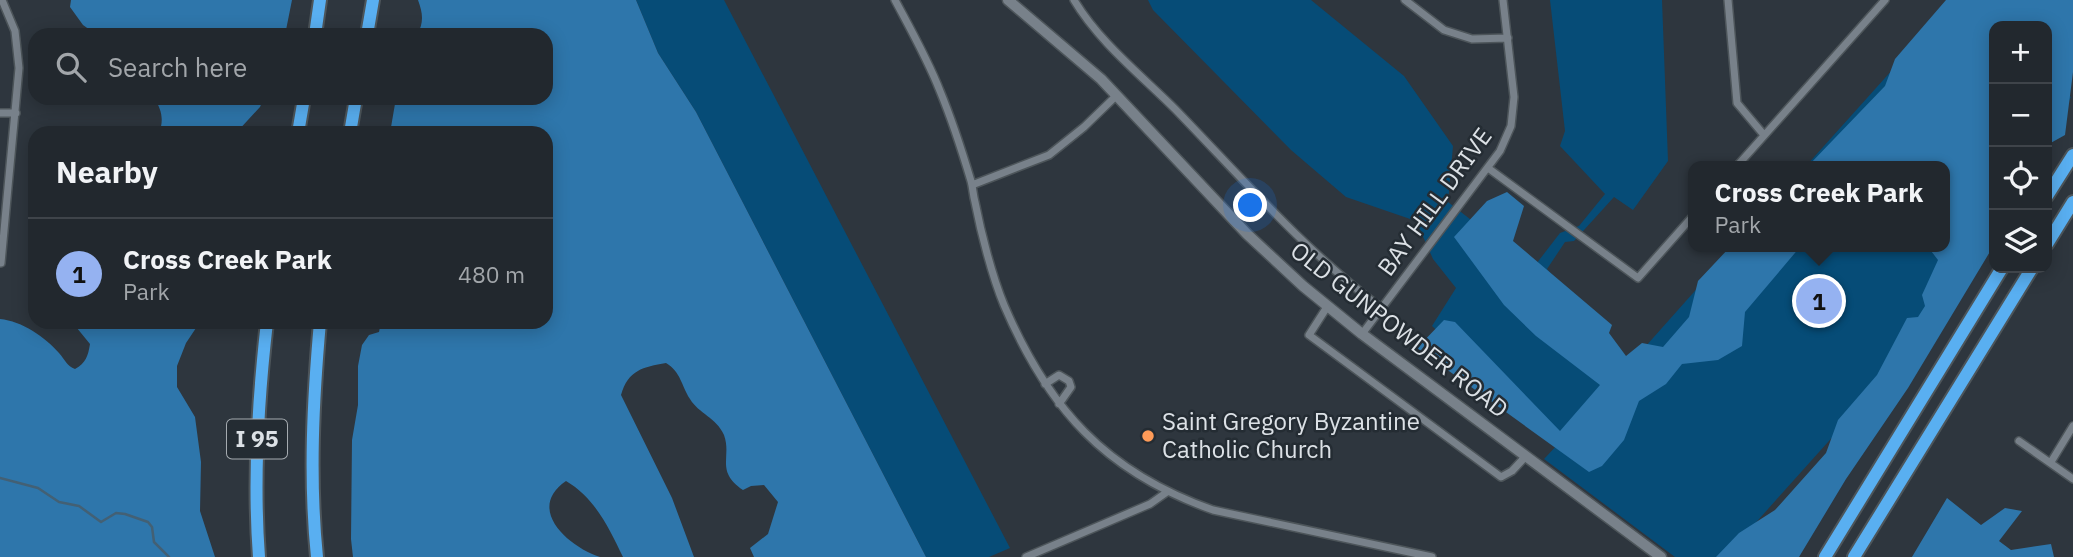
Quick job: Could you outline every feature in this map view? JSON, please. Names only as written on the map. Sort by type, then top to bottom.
[{"type":"highway","points":[[316,28],[320,0]]},
{"type":"highway","points":[[368,28],[373,0]]},
{"type":"highway","points":[[299,126],[303,105]]},
{"type":"highway","points":[[351,126],[355,105]]},
{"type":"highway","points":[[2052,188],[2073,155]]},
{"type":"highway","points":[[2052,236],[2073,202]]},
{"type":"highway","points":[[1825,557],[1999,273]]},
{"type":"highway","points":[[1854,557],[2029,273]]},
{"type":"highway","name":"I 95","points":[[259,557],[258,408],[267,329]]},
{"type":"highway","name":"I 95","points":[[317,557],[313,504],[313,418],[319,329]]},
{"type":"main road","name":"OLD GUNPOWDER ROAD","points":[[1008,0],[1062,44],[1116,94],[1247,233],[1327,307],[1661,557]]},
{"type":"street","points":[[1,263],[16,113],[19,51],[11,19],[2,0]]},
{"type":"street","points":[[895,0],[940,90],[972,185],[1004,305],[1024,349],[1059,404],[1111,455],[1167,492],[1213,510],[1432,557]]},
{"type":"street","points":[[1074,0],[1104,38],[1278,218],[1315,255],[1381,308]]},
{"type":"street","points":[[1405,0],[1444,30],[1472,39],[1508,38]]},
{"type":"street","name":"BAY HILL DRIVE","points":[[1362,334],[1488,168],[1506,138],[1514,112],[1503,0]]},
{"type":"street","points":[[1728,0],[1737,103],[1764,135]]},
{"type":"street","points":[[1741,161],[1885,0]]},
{"type":"street","points":[[972,185],[1049,155],[1084,127],[1116,94]]},
{"type":"street","points":[[0,113],[16,113]]},
{"type":"street","points":[[1488,168],[1638,278],[1688,222]]},
{"type":"street","points":[[1327,307],[1309,335],[1502,477],[1526,456]]},
{"type":"street","points":[[1045,384],[1059,375],[1069,381],[1071,387],[1059,404]]},
{"type":"street","points":[[2051,462],[2073,426]]},
{"type":"street","points":[[2019,441],[2073,480]]},
{"type":"street","points":[[1026,557],[1150,504],[1167,492]]},
{"type":"shaded area","points":[[71,0],[292,0],[286,28],[87,28],[70,7]]},
{"type":"shaded area","points":[[418,0],[636,0],[658,53],[696,112],[926,557],[754,557],[750,548],[768,534],[778,502],[764,485],[743,490],[734,483],[727,470],[726,443],[721,429],[694,404],[678,375],[666,363],[637,371],[628,380],[621,395],[672,498],[694,557],[623,557],[593,505],[566,481],[554,492],[550,503],[551,515],[565,536],[600,557],[353,557],[352,440],[358,405],[358,366],[362,345],[369,335],[379,332],[380,329],[553,329],[553,126],[391,126],[395,105],[553,105],[553,28],[420,28],[421,10]]},
{"type":"shaded area","points":[[636,0],[724,0],[1010,548],[989,557],[926,557],[696,112],[658,53]]},
{"type":"shaded area","points":[[1148,0],[1311,0],[1404,76],[1453,146],[1448,202],[1533,268],[1560,233],[1579,226],[1605,194],[1560,146],[1565,131],[1550,0],[1662,0],[1668,161],[1633,210],[1614,197],[1574,241],[1565,242],[1547,269],[1629,365],[1730,252],[1950,252],[1950,161],[1810,161],[1955,0],[2073,0],[2052,77],[2052,21],[1989,21],[1989,243],[1863,403],[1725,557],[1675,557],[1544,459],[1560,442],[1432,326],[1456,288],[1433,259],[1416,221],[1346,197],[1291,150],[1153,10]]},
{"type":"shaded area","points":[[1946,0],[2073,0],[2073,72],[2065,135],[2052,142],[2052,21],[1989,21],[1989,253],[1908,388],[1846,479],[1799,557],[1716,557],[1739,533],[1775,510],[1826,453],[1838,420],[1877,375],[1907,318],[1918,317],[1925,306],[1922,295],[1938,260],[1932,252],[1950,252],[1950,161],[1813,161],[1885,86],[1895,59]]},
{"type":"shaded area","points":[[2052,82],[2071,97],[2052,133]]},
{"type":"shaded area","points":[[158,105],[261,105],[242,126],[161,126]]},
{"type":"shaded area","points":[[1507,192],[1524,206],[1513,241],[1612,325],[1609,333],[1626,356],[1642,343],[1663,347],[1689,317],[1698,281],[1725,252],[1796,252],[1745,312],[1742,346],[1718,360],[1682,364],[1666,384],[1639,401],[1624,440],[1602,466],[1589,472],[1417,348],[1444,320],[1455,322],[1560,431],[1600,385],[1536,336],[1504,305],[1454,237],[1487,201]]},
{"type":"shaded area","points":[[0,319],[17,323],[47,341],[75,369],[86,359],[90,344],[78,329],[195,329],[186,343],[177,366],[177,387],[195,417],[201,462],[200,511],[215,557],[0,557]]},
{"type":"shaded area","points":[[1947,498],[1981,525],[2005,508],[2022,511],[1999,541],[2011,550],[2051,544],[2054,557],[1912,557]]},
{"type":"waterway","points":[[0,478],[38,488],[59,502],[79,506],[101,522],[116,513],[148,522],[152,527],[154,542],[169,557]]},
{"type":"place","name":"Cross Creek Park","points":[[1819,301]]},
{"type":"place","name":"Saint Gregory Byzantine Catholic Church","points":[[1148,436]]}]
